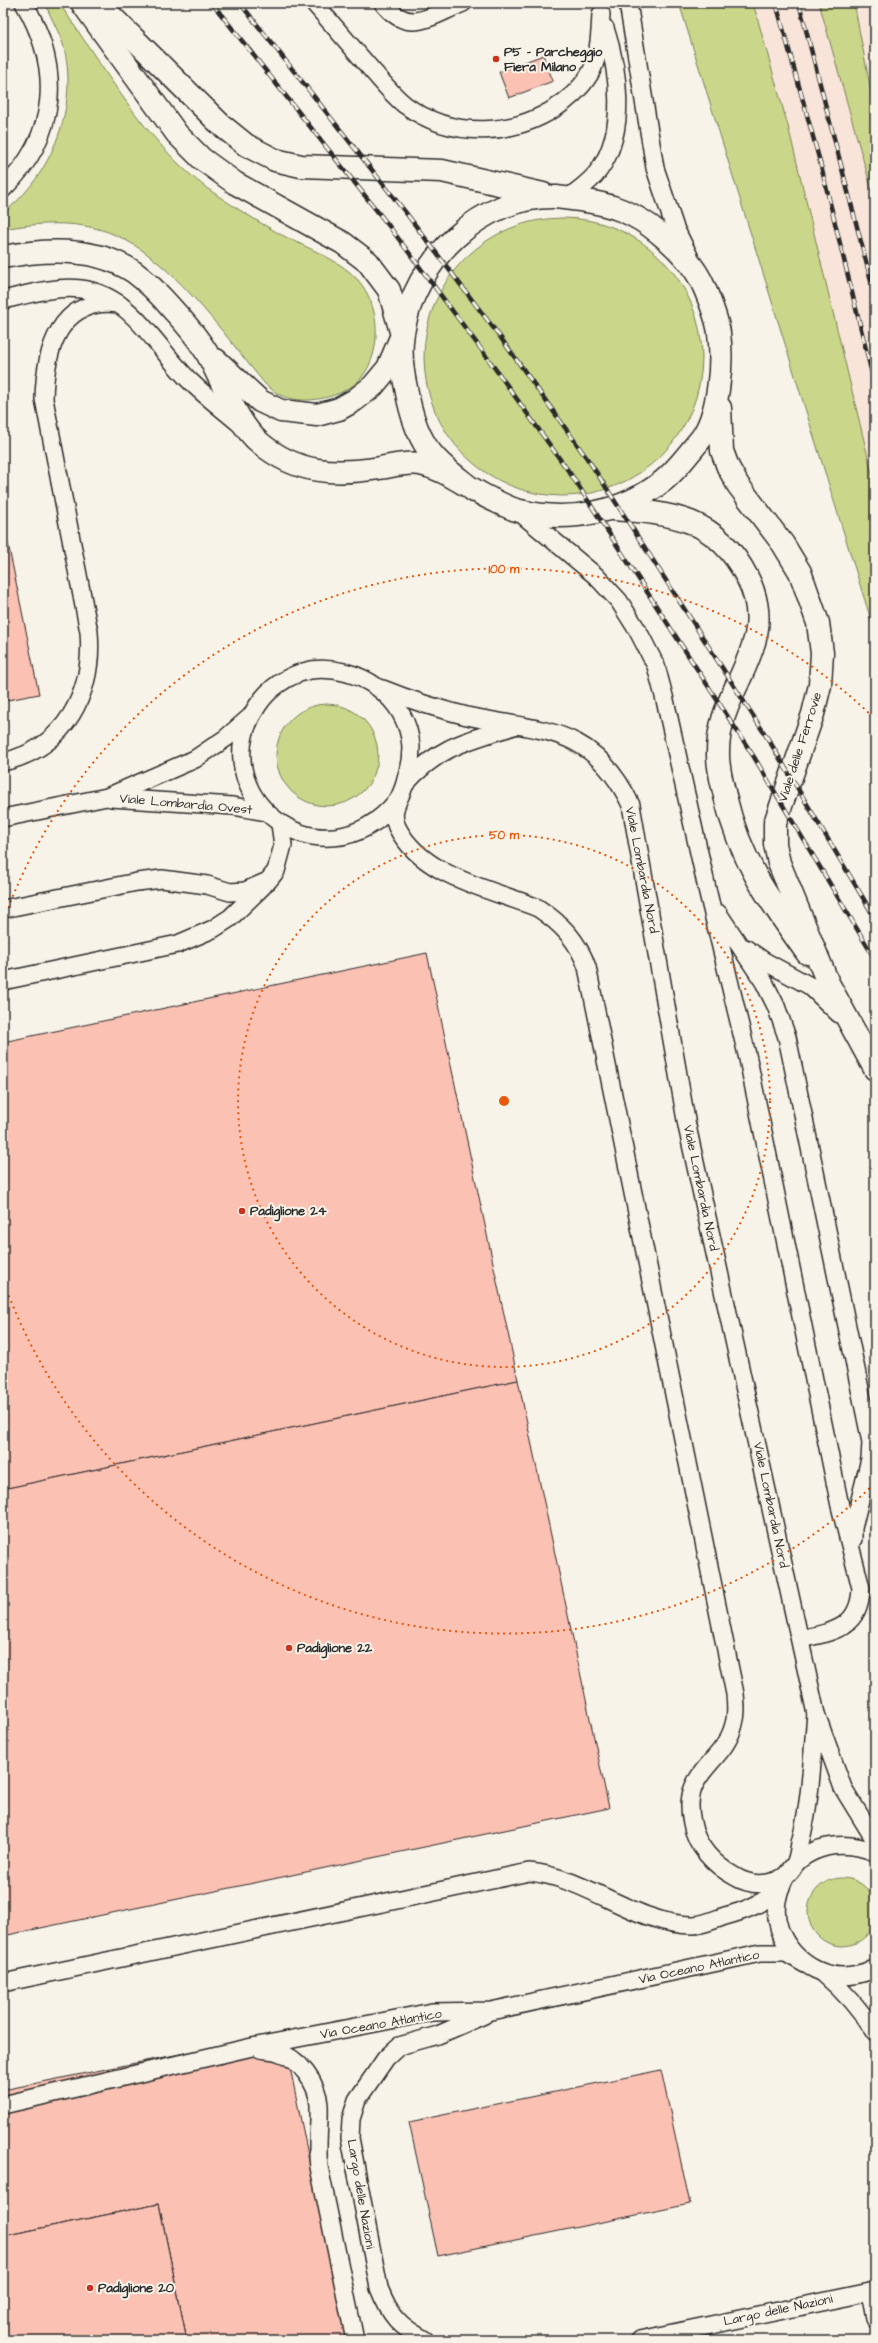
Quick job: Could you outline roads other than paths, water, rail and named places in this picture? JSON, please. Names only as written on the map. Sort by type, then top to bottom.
[{"type":"street","points":[[82,3],[178,134],[202,159],[235,183],[343,243],[368,262],[389,290],[402,335],[402,370],[410,412],[431,453],[474,491]]},
{"type":"street","points":[[98,3],[220,124],[246,145],[275,160],[301,166],[442,171],[560,198],[607,203],[642,219],[673,244],[702,283],[719,331],[719,382],[708,429],[680,464],[662,482],[639,496],[610,509],[570,518],[518,511],[474,491],[445,474],[419,464],[347,473],[320,471],[295,465],[259,442],[246,429],[205,349]]},
{"type":"street","points":[[3,257],[50,252],[78,253],[108,260],[126,268],[158,294],[184,322],[205,349],[260,401],[281,411],[317,415],[338,409],[356,400],[373,386],[388,368],[402,335],[410,304],[425,271],[454,237],[490,213],[522,201],[560,198]]},
{"type":"street","name":"Viale delle Ferrovie","points":[[719,382],[722,451],[728,467],[738,485],[783,544],[800,572],[818,623],[822,653],[820,685],[813,714],[775,823],[775,844],[779,863],[828,983],[875,1069]]},
{"type":"street","name":"Viale delle Ferrovie","points":[[610,509],[655,512],[684,519],[708,530],[718,536],[734,555],[754,590],[757,612],[756,634],[721,719],[718,756],[721,777],[733,828],[764,892],[828,983]]},
{"type":"lane","points":[[3,189],[22,166],[40,134],[46,117],[49,94],[50,70],[44,43],[35,22],[24,3]]},
{"type":"lane","points":[[314,3],[384,85],[405,105],[429,119],[451,127],[472,130],[492,130],[535,120],[572,96],[594,66],[599,46],[598,8]]},
{"type":"lane","points":[[383,3],[397,18],[410,22],[463,3]]},
{"type":"lane","points":[[628,3],[655,168],[675,228],[702,283]]},
{"type":"lane","points":[[560,198],[599,170],[614,138],[617,100],[615,73],[598,8]]},
{"type":"lane","points":[[3,300],[60,287],[83,289],[119,304],[137,318],[190,381],[246,429]]},
{"type":"lane","points":[[3,762],[29,754],[46,744],[63,728],[74,712],[87,672],[91,654],[89,632],[44,399],[44,378],[51,347],[57,335],[74,313],[94,303],[119,304]]},
{"type":"lane","points":[[518,511],[596,576],[622,607],[638,631],[656,666],[665,700],[708,893],[748,1059],[840,1506],[853,1550],[861,1588],[861,1601],[856,1613],[839,1630],[800,1639]]},
{"type":"lane","points":[[326,669],[344,671],[361,677],[378,688],[392,700],[402,716],[408,731],[411,748],[405,784],[396,802],[383,817],[368,827],[352,834],[334,838],[297,834],[280,824],[266,812],[254,795],[245,777],[242,757],[243,736],[250,716],[262,698],[275,686],[291,676],[308,671],[326,669]]},
{"type":"lane","name":"Viale Lombardia Nord","points":[[378,688],[419,704],[516,725],[537,728],[555,733],[576,742],[596,756],[611,770],[631,805],[688,1126],[816,1714],[844,1788],[875,1840]]},
{"type":"lane","name":"Viale Lombardia Ovest","points":[[3,818],[107,797],[194,759],[226,738],[250,716]]},
{"type":"lane","name":"Viale Lombardia Nord","points":[[405,784],[421,765],[439,753],[457,744],[516,725]]},
{"type":"lane","name":"Viale Lombardia Ovest","points":[[107,797],[233,806],[266,812]]},
{"type":"lane","points":[[396,802],[394,814],[397,826],[417,854],[443,872],[533,906],[552,918],[580,949],[587,967],[735,1694],[737,1711],[734,1725],[726,1741],[699,1774],[692,1788],[689,1804],[692,1823],[698,1840],[708,1856],[722,1869],[748,1883],[765,1884],[776,1881],[795,1864],[822,1847],[841,1844],[859,1846],[875,1852]]},
{"type":"lane","points":[[3,981],[178,944],[196,938],[230,918],[268,881],[276,871],[283,845],[280,824]]},
{"type":"lane","points":[[3,909],[144,881],[162,879],[185,882],[230,892],[245,891],[268,881]]},
{"type":"lane","points":[[708,893],[730,932],[764,982],[776,1006],[787,1037],[873,1447],[853,1528],[853,1550]]},
{"type":"lane","points":[[730,932],[746,948],[764,961],[796,978],[824,998],[859,1040]]},
{"type":"lane","name":"Viale Lombardia Nord","points":[[795,1864],[805,1825],[816,1714]]},
{"type":"lane","points":[[795,1864],[781,1887],[777,1901],[777,1917],[781,1935],[790,1949],[805,1964],[823,1973],[838,1986],[864,2015],[875,2033]]},
{"type":"lane","points":[[3,1983],[529,1872],[562,1878],[670,1923],[695,1925],[750,1909],[766,1901],[781,1887]]},
{"type":"lane","name":"Via Oceano Atlantico","points":[[3,2105],[252,2047],[432,2012],[491,2012],[760,1953],[786,1953],[805,1964]]},
{"type":"lane","points":[[823,1973],[842,1976],[860,1975],[875,1969]]},
{"type":"lane","name":"Largo delle Nazioni","points":[[425,2340],[406,2330],[395,2320],[379,2288],[353,2161],[350,2138],[351,2119],[356,2100],[386,2058],[399,2046],[438,2035],[491,2012]]},
{"type":"lane","points":[[252,2047],[279,2052],[295,2062],[307,2075],[316,2090],[319,2104],[316,2149],[318,2166],[355,2340]]},
{"type":"lane","name":"Largo delle Nazioni","points":[[640,2340],[872,2291],[875,2319]]},
{"type":"lane","points":[[400,2340],[420,2340]]},
{"type":"railway","points":[[212,3],[389,226],[481,349],[572,476],[754,757],[875,959]]},
{"type":"railway","points":[[240,3],[406,213],[498,334],[591,464],[770,742],[875,918]]},
{"type":"railway","points":[[776,3],[820,162],[875,386]]},
{"type":"railway","points":[[799,3],[875,296]]},
{"type":"place","name":"P5 - Parcheggio Fiera Milano","points":[[496,59]]},
{"type":"place","name":"Padiglione 24","points":[[242,1211]]},
{"type":"place","name":"Padiglione 22","points":[[289,1648]]},
{"type":"place","name":"Padiglione 20","points":[[90,2288]]}]
